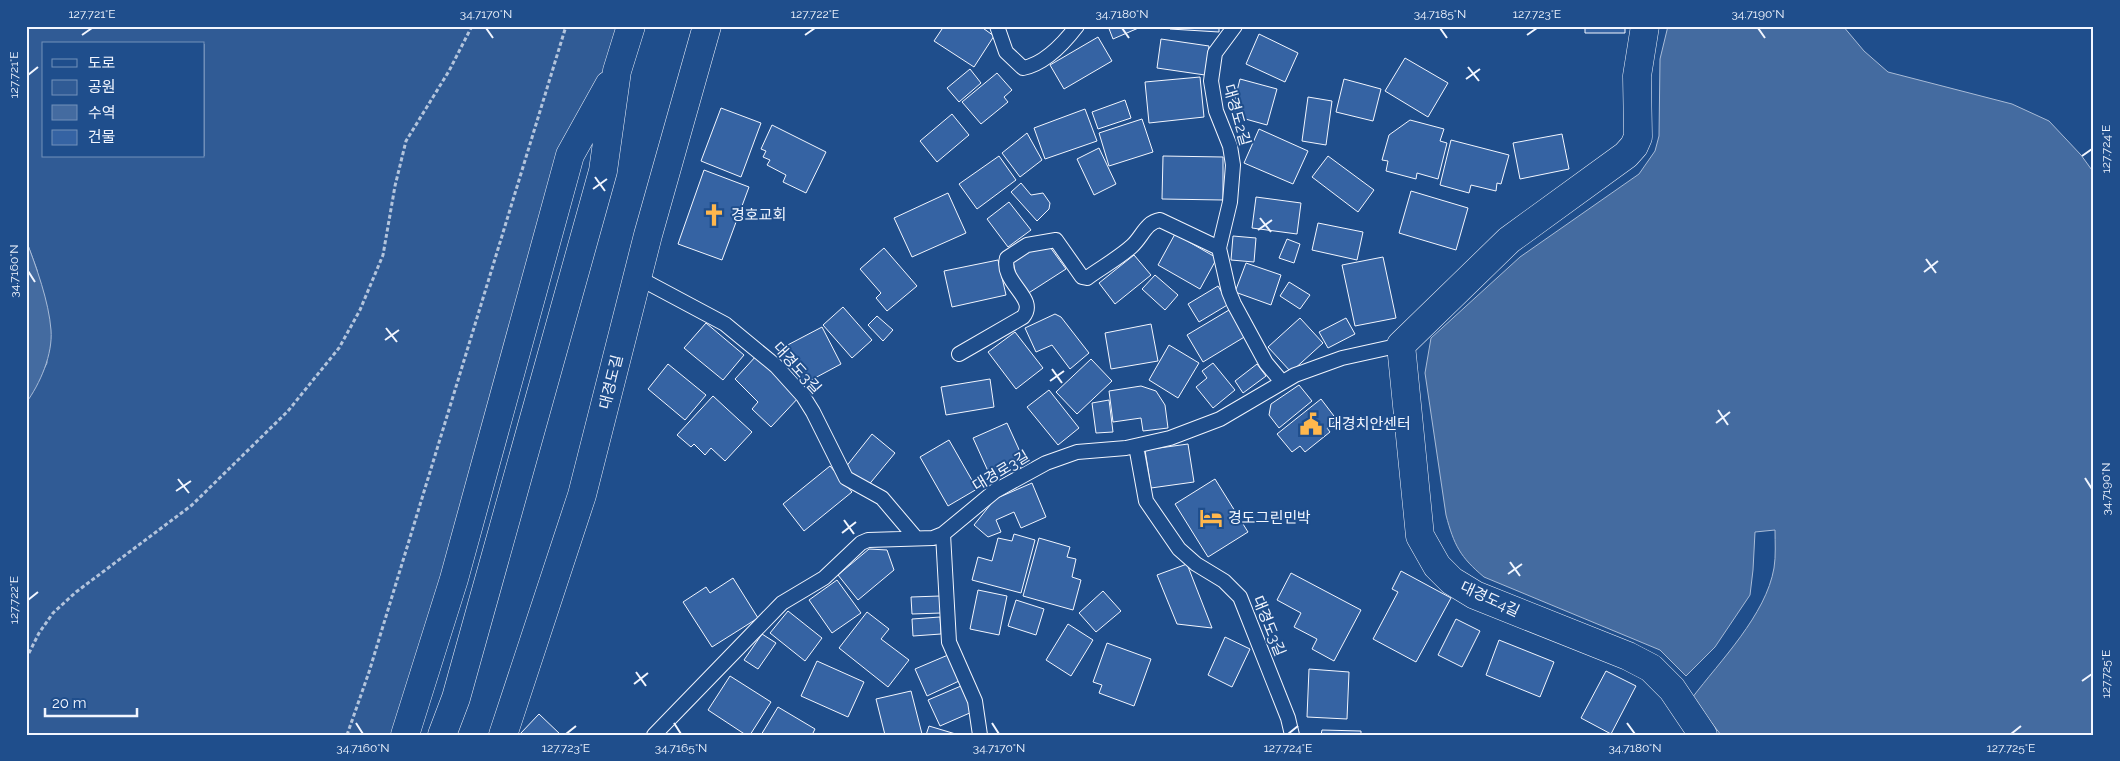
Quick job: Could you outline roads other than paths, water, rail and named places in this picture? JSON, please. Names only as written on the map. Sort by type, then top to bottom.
[{"type":"street","points":[[442,735],[456,698],[603,171],[617,71],[631,26]]},
{"type":"street","name":"대경도길","points":[[502,735],[582,495],[637,277],[707,26]]},
{"type":"street","points":[[1401,345],[1508,240],[1626,155],[1634,146],[1638,137],[1638,60],[1645,26]]},
{"type":"street","points":[[405,735],[454,579],[570,156],[617,71]]},
{"type":"street","name":"대경도4길","points":[[1401,345],[1420,536],[1437,566],[1452,580],[1476,595],[1628,656],[1651,668],[1672,689],[1703,735]]},
{"type":"lane","points":[[997,26],[1006,52],[1023,68],[1037,63],[1054,50],[1077,26]]},
{"type":"lane","name":"대경도2길","points":[[1235,26],[1215,53],[1211,81],[1216,111],[1230,146],[1233,165],[1230,202],[1219,248],[1229,292],[1234,304],[1266,363],[1282,382]]},
{"type":"lane","points":[[959,354],[1024,317],[1028,311],[1028,306],[1011,281],[1006,262],[1007,258],[1023,246],[1056,240],[1082,277],[1087,278],[1133,246],[1150,223],[1155,220],[1160,220],[1219,248]]},
{"type":"lane","name":"대경도3길","points":[[637,277],[725,324],[776,366],[803,396],[814,412],[846,478],[882,498],[916,538]]},
{"type":"lane","name":"대경로3길","points":[[943,534],[995,490],[1046,463],[1077,452],[1136,446],[1170,438],[1212,422],[1282,382],[1342,358],[1401,345]]},
{"type":"lane","name":"대경도3길","points":[[1136,446],[1146,500],[1160,524],[1179,549],[1196,564],[1224,581],[1240,597],[1288,718],[1292,735]]},
{"type":"lane","points":[[654,735],[782,603],[824,578],[853,548],[868,540],[933,538],[943,534],[949,642],[975,701],[980,735]]},
{"type":"water","points":[[1668,26],[1843,26],[1864,51],[1888,72],[2012,104],[2049,121],[2081,155],[2094,173],[2094,735],[1721,735],[1692,698],[1740,637],[1762,603],[1774,568],[1775,530],[1755,532],[1750,595],[1715,647],[1686,676],[1660,650],[1484,577],[1459,550],[1446,515],[1425,373],[1431,338],[1520,257],[1639,174],[1655,151],[1659,136],[1660,59]]},
{"type":"water","points":[[26,240],[45,296],[50,319],[51,339],[48,359],[36,387],[26,403]]},
{"type":"place","name":"경호교회","points":[[714,215]]},
{"type":"place","name":"대경치안센터","points":[[1311,424]]},
{"type":"place","name":"경도그린민박","points":[[1211,518]]}]
